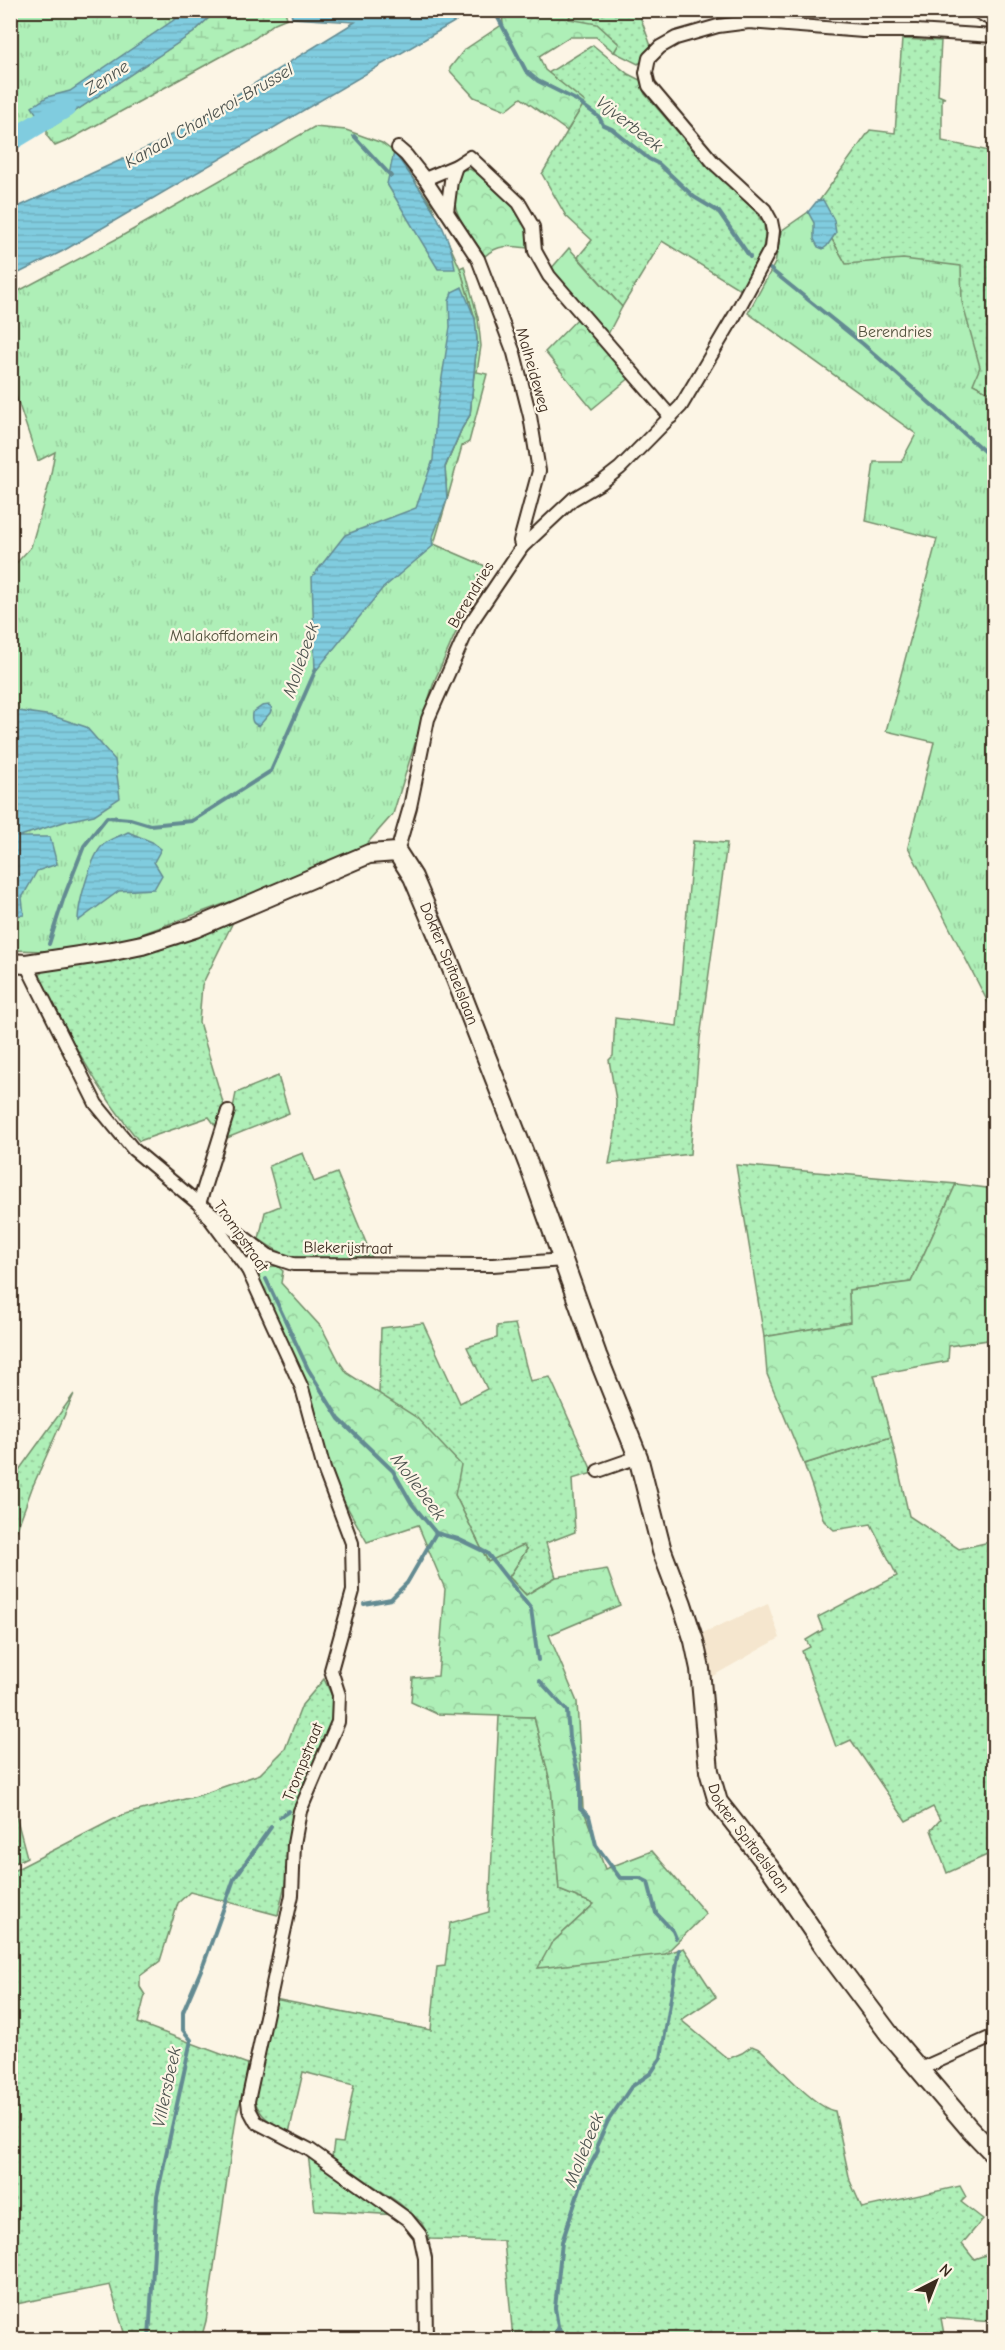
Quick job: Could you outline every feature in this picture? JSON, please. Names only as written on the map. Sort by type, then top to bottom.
[{"type":"street","points":[[975,10],[994,21]]},
{"type":"street","name":"Berendries","points":[[401,859],[428,719],[470,624],[522,548],[573,500],[620,468],[671,417],[685,399],[735,315],[771,248],[773,231],[765,210],[713,162],[649,86],[645,73],[649,58],[660,47],[685,34],[707,28],[749,22],[863,32],[916,31],[994,36]]},
{"type":"street","name":"Malheideweg","points":[[398,148],[425,179],[478,259],[514,352],[530,417],[539,478],[520,541],[522,548]]},
{"type":"street","points":[[425,179],[456,166],[470,157],[519,203],[533,227],[535,250],[549,276],[671,417]]},
{"type":"street","points":[[447,212],[451,181],[456,166]]},
{"type":"street","points":[[18,964],[142,945],[195,928],[369,854],[401,859]]},
{"type":"street","name":"Dokter Spitaelslaan","points":[[401,859],[412,877],[452,969],[638,1457],[662,1551],[694,1641],[700,1669],[709,1771],[718,1802],[772,1871],[837,1964],[918,2070],[994,2154]]},
{"type":"street","name":"Blekerijstraat","points":[[18,964],[96,1104],[133,1149],[199,1204],[269,1256],[293,1264],[493,1265],[564,1260]]},
{"type":"street","name":"Trompstraat","points":[[228,1112],[199,1204],[248,1270],[302,1388],[324,1469],[352,1543],[354,1591],[331,1670],[339,1695],[338,1722],[300,1811],[294,1844],[292,1896],[248,2101],[249,2109],[256,2122],[310,2150],[407,2218],[420,2235],[425,2258],[426,2340]]},
{"type":"street","points":[[248,1270],[256,1259],[269,1256]]},
{"type":"street","points":[[598,1471],[638,1457]]},
{"type":"street","points":[[918,2070],[994,2036]]},
{"type":"shaded area","points":[[768,1604],[780,1638],[711,1677],[709,1660],[700,1634]]},
{"type":"green space","points":[[11,11],[191,11],[46,115],[11,133]]},
{"type":"green space","points":[[216,11],[285,11],[287,18],[275,23],[255,38],[69,140],[55,146],[47,136],[47,130],[193,33]]},
{"type":"green space","points":[[502,11],[571,11],[569,19],[597,24],[619,44],[614,52],[596,37],[569,37],[539,56],[545,70],[585,102],[567,131],[521,98],[506,110],[474,97],[450,71],[464,50],[503,24]]},
{"type":"green space","points":[[571,11],[638,11],[651,46],[642,62],[638,64],[614,52],[619,43],[569,19]]},
{"type":"green space","points":[[902,39],[941,41],[938,95],[945,98],[942,98],[942,141],[994,152],[994,176],[986,201],[994,204],[994,395],[957,376],[867,301],[814,208],[870,130],[895,133]]},
{"type":"green space","points":[[593,45],[628,74],[640,80],[645,94],[696,153],[756,212],[764,224],[763,248],[741,290],[662,241],[622,307],[578,257],[592,240],[566,216],[542,174],[584,103],[548,73]]},
{"type":"green space","name":"Malakoffdomein","points":[[314,127],[346,130],[382,143],[394,152],[431,204],[460,268],[475,319],[477,341],[470,415],[445,467],[447,500],[434,544],[485,566],[434,682],[393,814],[363,848],[254,893],[128,939],[47,951],[11,950],[11,569],[31,547],[49,484],[55,452],[38,461],[11,381],[11,295],[120,237]]},
{"type":"green space","points":[[470,169],[495,187],[520,211],[528,229],[527,248],[510,246],[495,249],[485,256],[458,215],[455,205],[456,182],[462,170]]},
{"type":"green space","name":"Berendries","points":[[814,208],[846,264],[903,259],[961,266],[962,302],[980,367],[973,384],[994,395],[994,1014],[908,847],[934,742],[886,731],[937,539],[866,521],[874,462],[901,462],[916,434],[748,313],[775,263],[781,231]]},
{"type":"green space","points":[[569,248],[622,307],[608,334],[550,270]]},
{"type":"green space","points":[[464,266],[478,318],[481,346],[477,372],[487,374],[469,442],[462,446],[447,500],[445,468],[470,415],[477,341],[475,319],[460,268]]},
{"type":"green space","points":[[579,317],[631,377],[592,409],[545,352]]},
{"type":"green space","points":[[693,841],[727,843],[700,1038],[690,1154],[609,1164],[615,1132],[616,1100],[609,1060],[613,1056],[615,1018],[677,1026]]},
{"type":"green space","points":[[236,916],[202,985],[199,1022],[224,1106],[218,1129],[209,1117],[139,1141],[110,1102],[73,1042],[39,978],[42,971]]},
{"type":"green space","points":[[278,1076],[289,1113],[227,1138],[236,1093]]},
{"type":"green space","points":[[303,1153],[314,1182],[337,1173],[372,1257],[301,1259],[283,1253],[259,1239],[265,1212],[280,1206],[269,1166]]},
{"type":"green space","points":[[736,1165],[956,1184],[911,1282],[849,1290],[851,1322],[764,1337]]},
{"type":"green space","points":[[956,1184],[994,1189],[994,1339],[949,1346],[948,1361],[874,1375],[891,1437],[804,1464],[767,1374],[764,1337],[850,1322],[849,1290],[911,1282]]},
{"type":"green space","points":[[277,1266],[283,1271],[281,1283],[322,1328],[347,1373],[416,1417],[461,1465],[455,1495],[488,1562],[523,1545],[527,1549],[509,1577],[526,1595],[556,1577],[607,1569],[620,1605],[549,1635],[577,1702],[583,1808],[605,1869],[652,1851],[706,1914],[665,1954],[538,1968],[551,1944],[594,1904],[559,1890],[551,1785],[534,1717],[437,1714],[411,1702],[413,1678],[438,1676],[445,1589],[418,1525],[367,1542],[338,1491],[325,1459],[313,1400],[259,1279],[264,1267]]},
{"type":"green space","points":[[423,1323],[460,1403],[487,1389],[467,1347],[497,1338],[497,1326],[515,1324],[530,1381],[550,1377],[593,1473],[572,1479],[575,1532],[546,1543],[556,1577],[526,1595],[509,1577],[527,1549],[488,1562],[455,1495],[379,1394],[381,1328]]},
{"type":"green space","points":[[74,1394],[32,1488],[11,1546],[11,1481]]},
{"type":"green space","points":[[891,1437],[909,1516],[959,1549],[994,1541],[994,1852],[947,1873],[931,1830],[940,1820],[933,1807],[906,1821],[851,1740],[836,1747],[802,1651],[810,1647],[806,1640],[823,1630],[818,1617],[897,1576],[871,1524],[834,1530],[824,1521],[804,1464]]},
{"type":"green space","points":[[324,1679],[332,1696],[333,1718],[301,1789],[290,1832],[287,1875],[278,1915],[190,1892],[178,1903],[160,1961],[140,1976],[140,1987],[145,1995],[138,2023],[253,2066],[237,2112],[206,2321],[201,2339],[126,2339],[110,2285],[11,2305],[11,1872],[122,1815],[197,1796],[260,1774],[285,1749],[302,1705]]},
{"type":"green space","points":[[499,1716],[534,1717],[551,1785],[559,1890],[594,1904],[551,1944],[665,1954],[684,1948],[716,1997],[681,2020],[728,2059],[752,2046],[761,2050],[807,2095],[835,2111],[850,2181],[862,2208],[960,2186],[966,2197],[961,2202],[983,2219],[962,2244],[974,2259],[994,2252],[994,2322],[941,2318],[945,2340],[513,2339],[504,2241],[430,2239],[421,2222],[399,2203],[332,2157],[334,2142],[343,2143],[354,2085],[303,2072],[289,2133],[263,2116],[254,2099],[274,1999],[431,2030],[437,1967],[445,1966],[450,1923],[489,1912]]},
{"type":"green space","points":[[11,1797],[27,1857],[10,1865]]},
{"type":"green space","points":[[308,2154],[399,2215],[315,2210]]},
{"type":"water","name":"Zenne","points":[[187,11],[216,11],[193,33],[47,130],[32,107],[47,97],[70,91]]},
{"type":"water","name":"Kanaal Charleroi-Brussel","points":[[291,11],[473,11],[63,251],[11,277],[11,210],[156,144],[355,22],[292,18]]},
{"type":"water","points":[[394,152],[440,222],[447,237],[455,269],[438,269],[387,184]]},
{"type":"water","points":[[823,200],[834,220],[836,233],[823,249],[818,247],[814,239],[814,223],[808,212],[817,201]]},
{"type":"water","points":[[462,287],[475,319],[477,341],[470,415],[445,467],[447,500],[432,539],[433,546],[382,589],[315,672],[312,577],[345,535],[416,508],[433,460],[436,415],[450,327],[449,301],[452,292]]},
{"type":"water","points":[[269,705],[272,708],[270,713],[259,726],[253,723],[252,713],[262,706]]},
{"type":"water","points":[[18,711],[53,716],[86,727],[115,760],[120,798],[94,815],[17,837],[50,837],[57,864],[37,871],[22,898],[24,915],[11,916],[10,782],[13,781],[10,775],[10,713]]},
{"type":"water","points":[[128,832],[152,842],[161,849],[154,862],[162,875],[154,889],[119,891],[78,921],[86,881],[98,851],[108,841]]},
{"type":"waterway","name":"Vijverbeek","points":[[495,12],[526,71],[538,81],[576,100],[599,117],[603,125],[612,129],[649,159],[659,164],[694,197],[719,212],[750,257]]},
{"type":"waterway","name":"Zenne","points":[[10,141],[66,107]]},
{"type":"waterway","name":"Mollebeek","points":[[354,136],[391,176]]},
{"type":"waterway","name":"Vijverbeek","points":[[770,269],[863,344],[994,460]]},
{"type":"waterway","name":"Mollebeek","points":[[49,944],[84,846],[107,817],[130,819],[150,825],[192,821],[271,771],[316,669]]},
{"type":"waterway","name":"Mollebeek","points":[[266,1279],[308,1369],[339,1419],[393,1471],[412,1504],[436,1533],[458,1539],[487,1553],[531,1609],[538,1660]]},
{"type":"waterway","name":"Villersbeek","points":[[364,1604],[391,1599],[407,1583],[436,1533]]},
{"type":"waterway","name":"Mollebeek","points":[[540,1681],[567,1711],[569,1737],[580,1782],[580,1808],[589,1816],[596,1845],[620,1878],[640,1878],[648,1882],[656,1913],[673,1931],[676,1938]]},
{"type":"waterway","name":"Villersbeek","points":[[280,1817],[289,1811]]},
{"type":"waterway","name":"Villersbeek","points":[[149,2340],[157,2196],[191,2040],[183,2030],[183,2012],[204,1963],[234,1879],[271,1827]]},
{"type":"waterway","name":"Mollebeek","points":[[563,2340],[555,2308],[562,2242],[583,2179],[598,2151],[597,2145],[608,2121],[631,2087],[651,2073],[661,2058],[679,1950]]},
{"type":"waterway","points":[[553,2340],[558,2326]]}]
